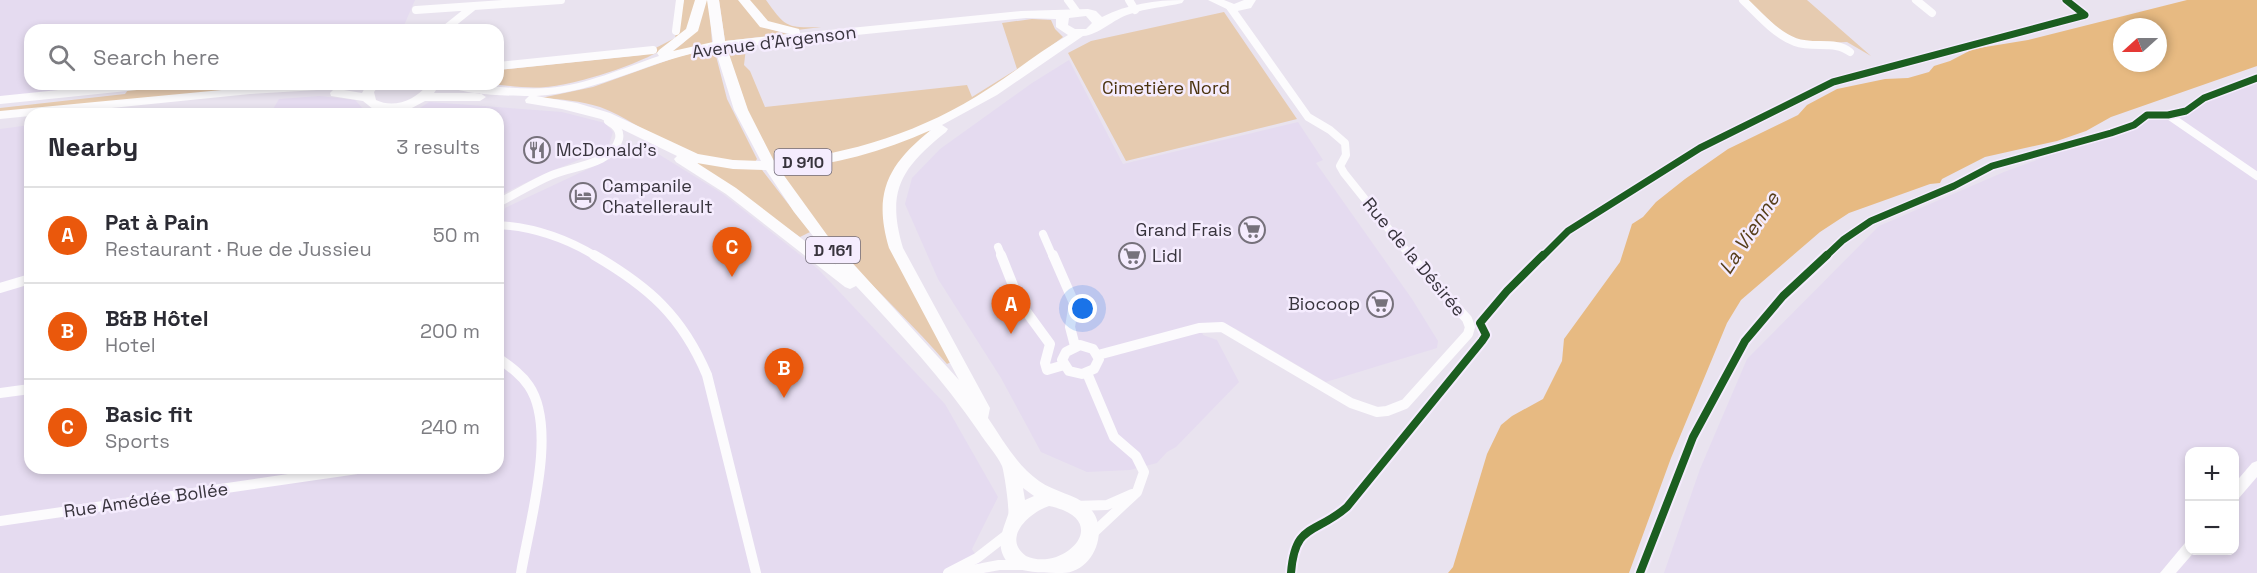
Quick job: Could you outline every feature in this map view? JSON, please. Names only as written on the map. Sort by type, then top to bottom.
[{"type":"main road","points":[[616,75],[664,53],[684,39],[694,25],[701,0]]},
{"type":"main road","name":"D 161","points":[[713,0],[718,36],[732,90],[774,174],[845,265],[899,321],[948,378],[981,422],[1011,468],[1033,488],[1059,500]]},
{"type":"main road","points":[[744,0],[760,20],[776,29],[801,33],[849,32]]},
{"type":"main road","points":[[1091,13],[1178,0]]},
{"type":"main road","points":[[1071,13],[1061,21],[1062,27],[1068,32],[1078,34],[1090,32],[1106,20],[1131,7]]},
{"type":"main road","points":[[1091,13],[1098,20],[1098,26]]},
{"type":"main road","name":"Avenue d'Argenson","points":[[504,88],[545,92],[574,87],[704,47],[1021,15],[1091,13]]},
{"type":"main road","name":"D 910","points":[[423,97],[449,95],[542,101],[590,109],[697,158],[736,164],[787,164],[827,159],[872,149],[926,129],[980,100],[1078,34]]},
{"type":"main road","points":[[70,108],[250,90]]},
{"type":"main road","points":[[368,98],[370,90]]},
{"type":"main road","points":[[408,108],[429,90]]},
{"type":"main road","points":[[130,108],[276,94],[349,93],[368,98],[382,108]]},
{"type":"main road","points":[[980,100],[928,139],[907,158],[890,186],[887,210],[896,248],[982,408],[981,422]]},
{"type":"main road","points":[[0,115],[24,113]]},
{"type":"main road","points":[[0,121],[24,119]]},
{"type":"main road","points":[[622,122],[731,191],[826,263],[876,308],[899,321]]},
{"type":"main road","name":"D 161","points":[[1011,468],[1018,513]]},
{"type":"main road","points":[[1085,573],[1086,554],[1091,535],[1086,516],[1076,506],[1059,500],[1041,500],[1018,513],[1008,534],[1011,551],[1023,565],[1044,573],[1068,568],[1086,554]]},
{"type":"street","points":[[416,10],[561,0]]},
{"type":"street","points":[[676,31],[680,0]]},
{"type":"street","points":[[1068,0],[1071,13]]},
{"type":"street","points":[[1743,0],[1783,38],[1793,43],[1823,48],[1841,45],[1850,52]]},
{"type":"street","points":[[1916,0],[1932,13]]},
{"type":"street","name":"Rue de la Désirée","points":[[1098,355],[1199,328],[1222,327],[1351,403],[1369,410],[1385,411],[1409,403],[1468,334],[1470,327],[1467,319],[1393,237],[1344,173],[1340,166],[1346,155],[1345,143],[1330,130],[1308,117],[1231,5]]},
{"type":"street","points":[[452,24],[474,6]]},
{"type":"street","points":[[504,65],[652,50]]},
{"type":"street","points":[[0,100],[98,90]]},
{"type":"street","points":[[2204,98],[2186,111],[2168,115],[2257,176]]},
{"type":"street","points":[[504,200],[554,175],[603,157],[613,149],[618,141],[618,128],[610,122],[585,112],[542,101]]},
{"type":"street","points":[[504,224],[545,231],[577,244],[644,285],[679,321],[695,346],[707,375],[756,573]]},
{"type":"street","points":[[1044,234],[1074,303],[1074,311],[1068,328],[1075,346]]},
{"type":"street","points":[[998,247],[1020,303],[1050,344],[1045,363],[1047,370],[1064,365]]},
{"type":"street","points":[[0,288],[24,281]]},
{"type":"street","points":[[1075,346],[1089,347],[1098,355],[1097,366],[1087,373],[1073,373],[1062,360],[1066,352],[1075,346]]},
{"type":"street","points":[[504,361],[512,366],[528,384],[538,402],[543,422],[542,447],[521,573]]},
{"type":"street","points":[[1087,373],[1114,437],[1136,456],[1142,466],[1143,479],[1137,492],[1126,504],[1091,535]]},
{"type":"street","points":[[0,393],[24,391]]},
{"type":"street","points":[[2239,489],[2257,467]]},
{"type":"street","name":"Rue Amédée Bollée","points":[[0,521],[323,474]]},
{"type":"street","points":[[1076,506],[1107,505],[1137,492]]},
{"type":"street","points":[[948,573],[986,552],[1008,534]]},
{"type":"street","points":[[2167,573],[2185,553]]},
{"type":"street","points":[[957,573],[999,565],[1023,565]]},
{"type":"shaded area","points":[[0,0],[415,0],[405,24],[24,24],[24,90],[72,90],[0,97]]},
{"type":"shaded area","points":[[1069,60],[1123,164],[1298,122],[1323,160],[1316,163],[1412,299],[1438,341],[1437,348],[1326,382],[1236,329],[1223,324],[1199,324],[1203,335],[1217,340],[1239,382],[1176,447],[1167,452],[1157,463],[1130,470],[1087,472],[1041,452],[1001,378],[938,279],[905,204],[912,178],[940,149],[1032,83]]},
{"type":"shaded area","points":[[2257,84],[2257,573],[1664,573],[1700,469],[1747,359],[1879,226],[2004,172],[2129,126]]},
{"type":"shaded area","points":[[320,96],[355,100],[362,108],[274,108],[279,99]]},
{"type":"shaded area","points":[[429,102],[562,112],[605,123],[613,132],[608,148],[504,193],[504,108],[420,108]]},
{"type":"shaded area","points":[[24,126],[24,474],[504,474],[505,208],[620,154],[639,142],[723,194],[818,269],[945,404],[998,497],[972,549],[987,573],[0,573],[0,129]]},
{"type":"green space","points":[[684,0],[696,0],[686,31],[676,41],[642,60],[600,75],[560,85],[531,88],[504,86],[504,69],[642,55],[675,38]]},
{"type":"green space","points":[[703,0],[709,0],[712,43],[656,60],[684,43],[696,23]]},
{"type":"green space","points":[[719,0],[740,0],[770,29],[787,34],[725,41]]},
{"type":"green space","points":[[748,0],[766,0],[778,16],[788,24],[801,27],[821,27],[797,30],[767,22]]},
{"type":"green space","points":[[1747,0],[1807,0],[1871,56],[1847,42],[1806,44],[1782,32]]},
{"type":"green space","name":"Cimetière Nord","points":[[1224,12],[1297,119],[1126,161],[1068,53],[1091,41]]},
{"type":"green space","points":[[1032,19],[1051,20],[1055,29],[1063,37],[1018,71],[952,113],[865,149],[777,162],[771,159],[752,123],[727,50],[746,48],[744,65],[750,71],[765,107],[967,85],[972,97],[1017,69],[1002,23]]},
{"type":"green space","points":[[710,49],[711,52],[715,52],[727,99],[757,159],[755,162],[700,155],[661,140],[600,107],[586,103],[541,98],[593,87],[677,57]]},
{"type":"green space","points":[[128,90],[231,90],[0,112],[0,108],[125,94]]},
{"type":"green space","points":[[928,130],[932,133],[899,168],[893,178],[884,199],[883,212],[951,362],[947,364],[834,245],[813,220],[778,166]]},
{"type":"green space","points":[[699,161],[759,166],[810,232],[800,237],[697,165]]},
{"type":"water","name":"La Vienne","points":[[2187,0],[2257,0],[2257,66],[2111,117],[2086,131],[2057,141],[1985,157],[1942,179],[1940,183],[1930,184],[1849,213],[1820,232],[1741,300],[1727,323],[1671,458],[1629,573],[1448,573],[1453,567],[1487,454],[1501,425],[1512,416],[1543,399],[1562,361],[1564,339],[1620,262],[1632,224],[1685,179],[1728,149],[1798,115],[1807,105],[1837,89],[1885,79],[1908,78],[1929,72],[1934,66],[1950,61],[1973,49],[2028,40],[2113,19],[2113,72],[2167,72],[2167,18],[2115,18]]},
{"type":"cycle path","points":[[1291,573],[1293,550],[1307,530],[1331,521],[1347,507],[1482,341],[1486,335],[1480,323],[1507,291],[1568,231],[1700,148],[1833,82],[2085,15],[2066,0]]},
{"type":"cycle path","points":[[1640,573],[1693,437],[1745,341],[1783,296],[1843,240],[1871,221],[1954,186],[1992,166],[2111,133],[2134,125],[2147,115],[2168,115],[2186,111],[2204,98],[2257,78]]},
{"type":"place","name":"McDonald's","points":[[537,150]]},
{"type":"place","name":"Campanile Chatellerault","points":[[583,196]]},
{"type":"place","name":"Grand Frais","points":[[1252,230]]},
{"type":"place","name":"Lidl","points":[[1132,256]]},
{"type":"place","name":"Basic fit","points":[[732,277]]},
{"type":"place","name":"Biocoop","points":[[1380,304]]},
{"type":"place","name":"Pat à Pain","points":[[1011,334]]},
{"type":"place","name":"B&B Hôtel","points":[[784,398]]}]
